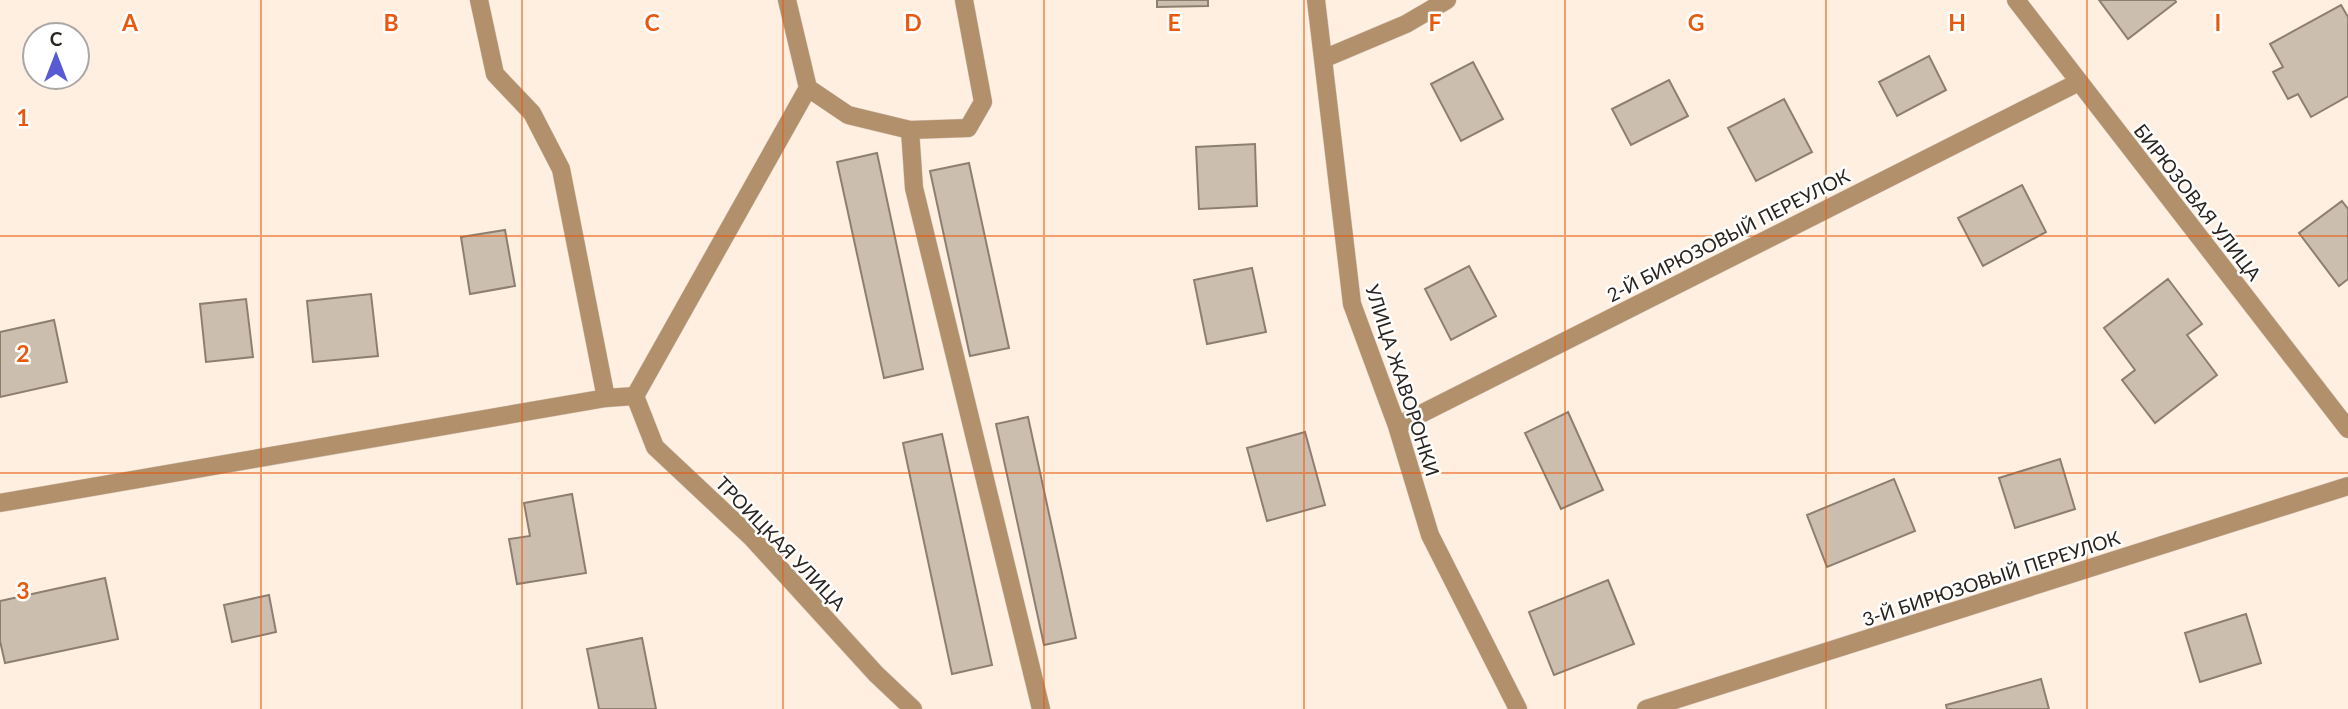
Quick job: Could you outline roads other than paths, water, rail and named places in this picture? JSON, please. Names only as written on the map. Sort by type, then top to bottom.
[{"type":"street","points":[[479,0],[495,74],[532,113],[561,169],[606,398]]},
{"type":"street","points":[[787,0],[808,88],[848,115],[910,130],[968,128],[983,102],[964,0]]},
{"type":"street","name":"УЛИЦА ЖАВОРОНКИ","points":[[1316,0],[1352,304],[1397,426],[1430,535],[1518,709]]},
{"type":"street","points":[[1323,59],[1406,24],[1447,0]]},
{"type":"street","name":"БИРЮЗОВАЯ УЛИЦА","points":[[2016,0],[2348,429]]},
{"type":"street","name":"2-Й БИРЮЗОВЫЙ ПЕРЕУЛОК","points":[[1397,426],[2079,82]]},
{"type":"street","points":[[0,503],[606,398],[635,396],[808,88]]},
{"type":"street","points":[[910,130],[914,188],[1041,709]]},
{"type":"street","name":"ТРОИЦКАЯ УЛИЦА","points":[[635,396],[655,446],[752,538],[876,674],[913,709]]},
{"type":"street","name":"3-Й БИРЮЗОВЫЙ ПЕРЕУЛОК","points":[[1646,709],[2348,486]]}]
